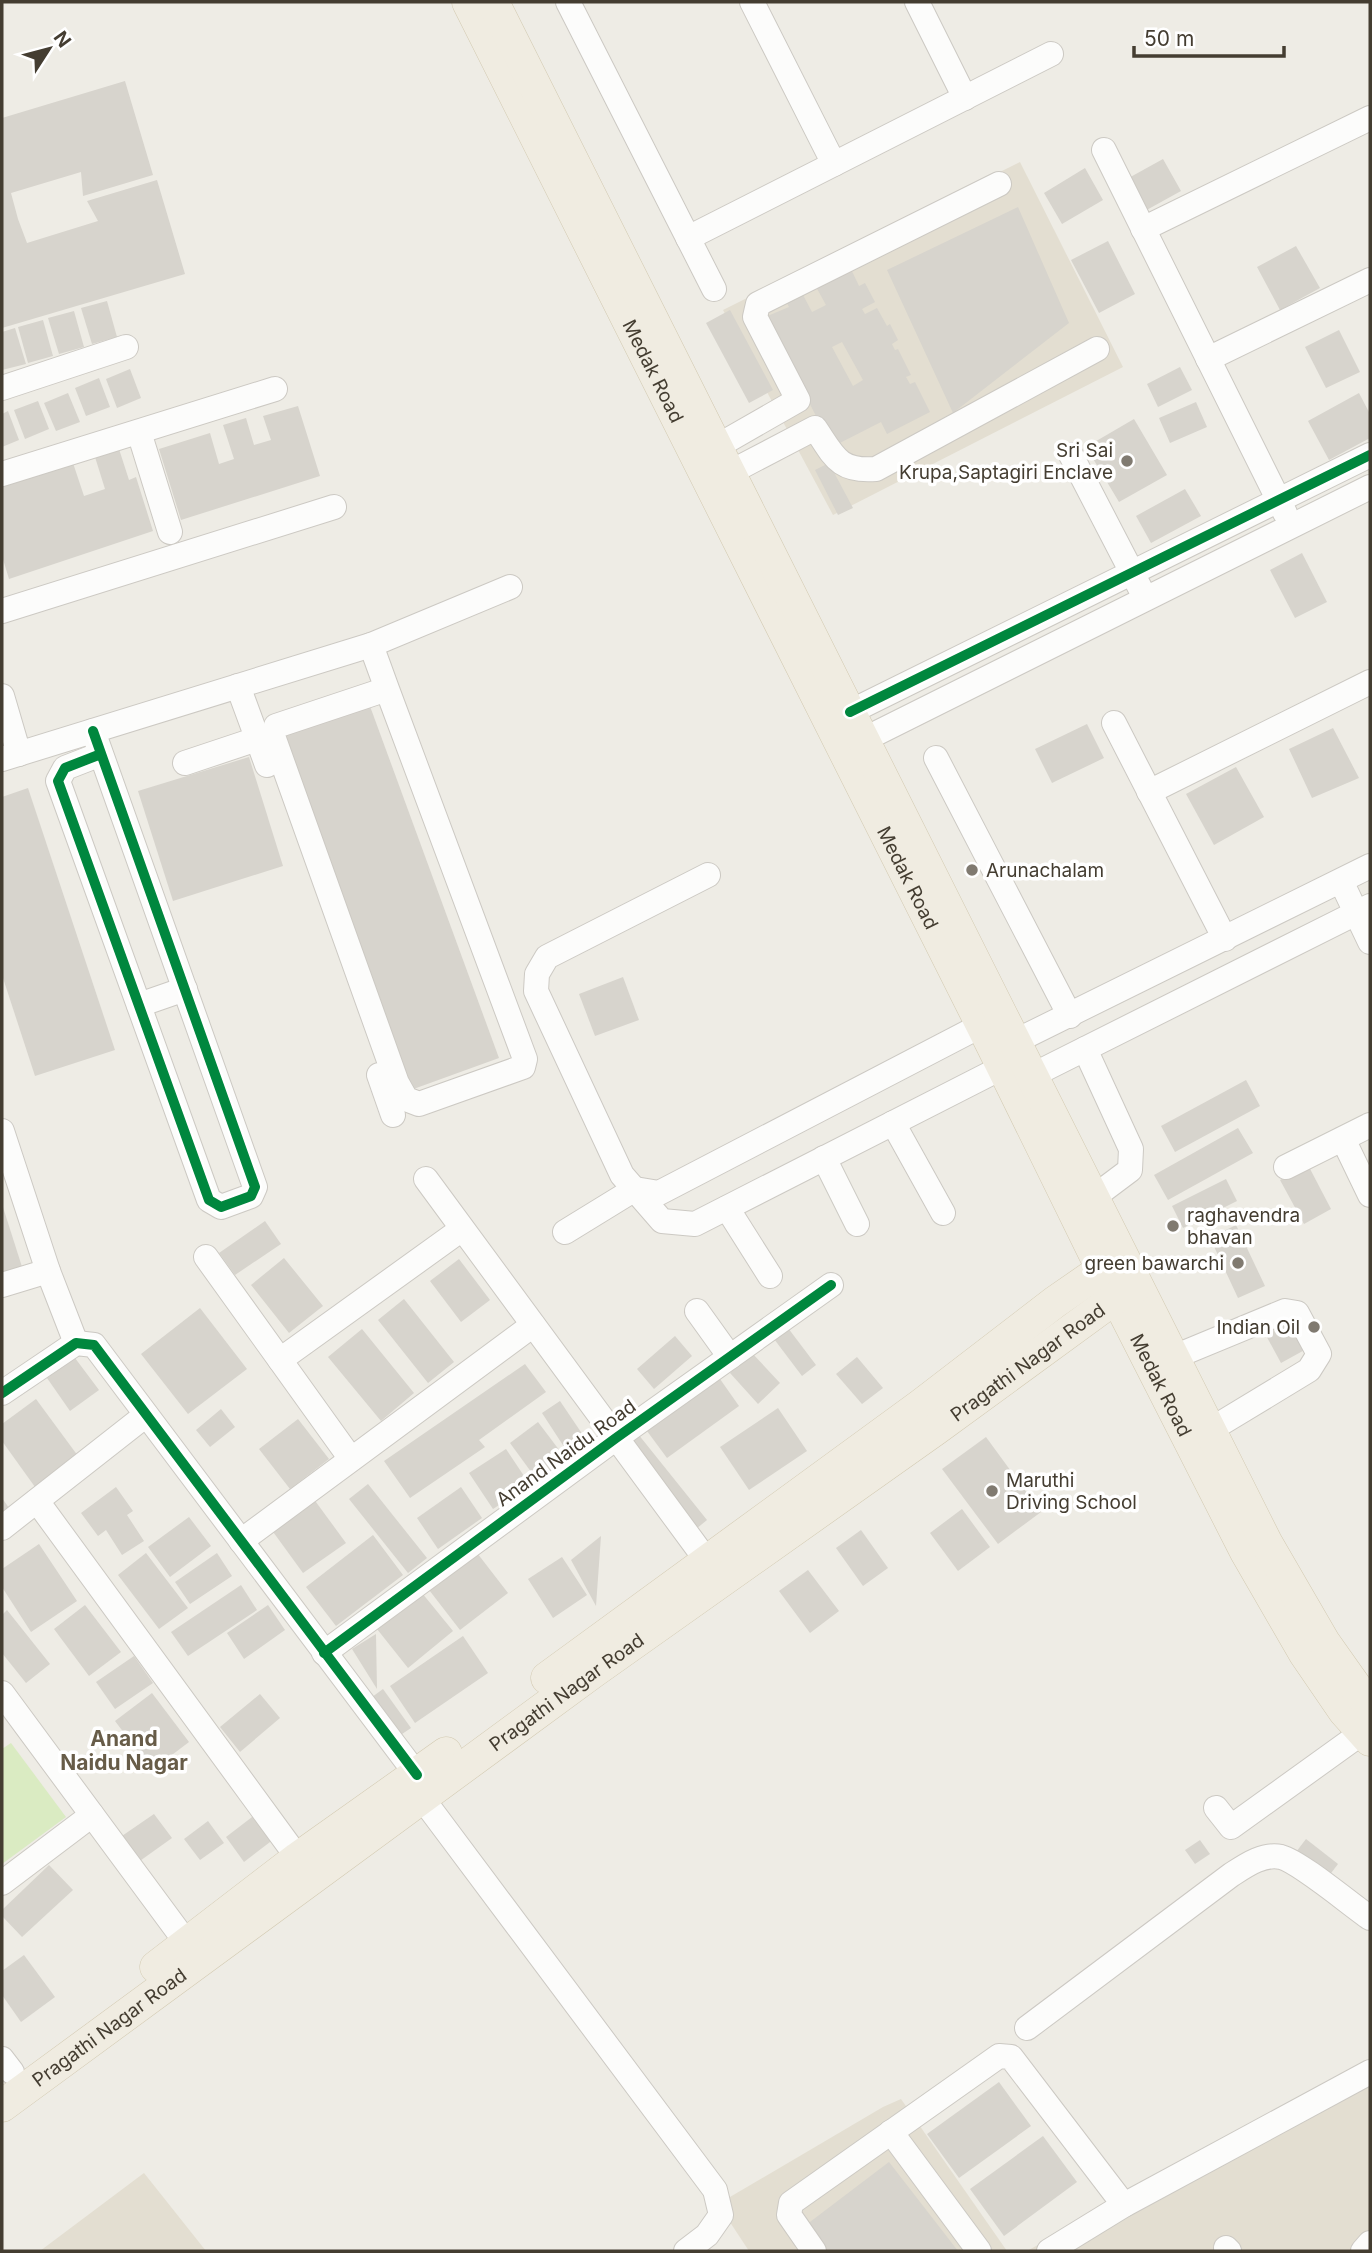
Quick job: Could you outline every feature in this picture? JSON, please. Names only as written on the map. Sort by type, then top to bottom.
[{"type":"main road","name":"Medak Road","points":[[468,2],[550,140],[723,460],[850,712],[1009,1054],[1112,1262],[1174,1357],[1266,1542],[1324,1642],[1368,1726]]},
{"type":"main road","name":"Medak Road","points":[[494,2],[550,140],[982,1025],[1033,1075],[1094,1197],[1112,1262]]},
{"type":"main road","name":"Pragathi Nagar Road","points":[[2,2106],[194,1953],[419,1786],[699,1550],[921,1405],[1112,1262]]},
{"type":"main road","name":"Medak Road","points":[[1128,1290],[1247,1552],[1305,1654],[1344,1712],[1368,1726]]},
{"type":"main road","name":"Pragathi Nagar Road","points":[[5,2070],[194,1953],[298,1858],[419,1786],[593,1672],[1128,1290]]},
{"type":"street","points":[[568,2],[714,289]]},
{"type":"street","points":[[752,2],[834,164]]},
{"type":"street","points":[[917,2],[965,98]]},
{"type":"street","points":[[688,238],[1051,54]]},
{"type":"street","points":[[1143,229],[1370,118]]},
{"type":"street","points":[[1104,150],[1292,526]]},
{"type":"street","points":[[999,184],[758,304],[755,317],[815,428],[839,463],[858,470],[876,469],[1097,349]]},
{"type":"street","points":[[1208,359],[1370,280]]},
{"type":"street","points":[[2,388],[126,347]]},
{"type":"street","points":[[2,474],[275,389]]},
{"type":"street","points":[[723,460],[799,400]]},
{"type":"street","points":[[723,460],[815,428]]},
{"type":"street","points":[[139,432],[170,532]]},
{"type":"street","points":[[1072,454],[1146,599]]},
{"type":"street","points":[[850,712],[1370,455]]},
{"type":"street","points":[[863,740],[1370,487]]},
{"type":"street","points":[[2,611],[334,507]]},
{"type":"street","points":[[2,696],[10,757],[97,743],[238,686],[371,645],[510,587]]},
{"type":"street","points":[[371,645],[525,1059],[523,1067],[419,1104],[406,1098],[397,1083],[273,736],[276,726],[387,689]]},
{"type":"street","points":[[1149,792],[1370,682]]},
{"type":"street","points":[[238,686],[393,1115]]},
{"type":"street","points":[[1114,723],[1225,939]]},
{"type":"street","points":[[186,762],[257,739]]},
{"type":"street","points":[[97,743],[255,1186],[251,1196],[220,1207],[209,1200],[58,781],[65,768],[97,743]]},
{"type":"street","points":[[936,758],[1070,1016]]},
{"type":"street","points":[[708,874],[547,957],[537,974],[536,991],[622,1175],[662,1221],[695,1224],[893,1123],[1070,1016],[1370,866]]},
{"type":"street","points":[[1341,881],[1363,909],[1370,942]]},
{"type":"street","points":[[1033,1075],[1363,909]]},
{"type":"street","points":[[139,1005],[185,989]]},
{"type":"street","points":[[1124,989],[1140,1021]]},
{"type":"street","points":[[565,1232],[635,1188],[659,1193],[982,1025]]},
{"type":"street","points":[[1084,1049],[1131,1149],[1130,1170],[1094,1197]]},
{"type":"street","points":[[893,1123],[943,1213]]},
{"type":"street","points":[[1286,1167],[1370,1125]]},
{"type":"street","points":[[2,1131],[10,1182],[76,1343]]},
{"type":"street","points":[[1343,1139],[1370,1195]]},
{"type":"street","points":[[824,1158],[857,1224]]},
{"type":"street","name":"Anand Naidu Road","points":[[426,1179],[699,1550]]},
{"type":"street","points":[[727,1208],[769,1276]]},
{"type":"street","points":[[280,1360],[462,1229]]},
{"type":"street","points":[[205,1257],[351,1459]]},
{"type":"street","points":[[2,1285],[48,1271]]},
{"type":"street","name":"Anand Naidu Road","points":[[324,1653],[616,1438],[831,1285]]},
{"type":"street","points":[[697,1311],[730,1357]]},
{"type":"street","points":[[1174,1357],[1285,1311],[1297,1313],[1319,1354],[1309,1370],[1210,1430]]},
{"type":"street","points":[[241,1541],[533,1325]]},
{"type":"street","points":[[2,1393],[76,1343],[94,1346],[324,1653],[715,2190],[721,2215],[707,2235],[685,2251]]},
{"type":"street","points":[[2,1528],[146,1415]]},
{"type":"street","points":[[37,1501],[298,1858]]},
{"type":"street","points":[[2,1693],[10,1720],[92,1815],[194,1953]]},
{"type":"street","points":[[1216,1808],[1231,1827],[1368,1726]]},
{"type":"street","points":[[2,1883],[92,1815]]},
{"type":"street","points":[[1027,2028],[1231,1875],[1247,1864],[1266,1857],[1281,1857],[1300,1868],[1370,1918]]},
{"type":"street","points":[[814,2251],[789,2215],[791,2203],[999,2056],[1011,2057],[1124,2205]]},
{"type":"street","points":[[1049,2251],[1124,2205],[1370,2072]]},
{"type":"street","points":[[891,2132],[979,2251]]},
{"type":"street","points":[[1363,2251],[1370,2243]]},
{"type":"shaded area","points":[[1020,162],[1123,367],[833,515],[723,310]]},
{"type":"shaded area","points":[[1370,2062],[1370,2251],[1027,2251],[1307,2096]]},
{"type":"shaded area","points":[[901,2099],[1007,2251],[749,2251],[718,2204]]},
{"type":"shaded area","points":[[144,2173],[206,2251],[40,2251]]},
{"type":"green space","points":[[11,1743],[66,1817],[2,1864],[2,1749]]},
{"type":"building","points":[[125,81],[153,175],[83,196],[81,172],[11,193],[18,219],[27,243],[98,221],[87,201],[157,180],[185,274],[2,328],[2,118]]},
{"type":"building","points":[[1163,159],[1181,191],[1143,212],[1125,180]]},
{"type":"building","points":[[1085,168],[1103,200],[1062,224],[1044,193]]},
{"type":"building","points":[[1018,207],[1069,323],[953,413],[887,270]]},
{"type":"building","points":[[1108,241],[1135,294],[1099,313],[1071,260]]},
{"type":"building","points":[[1296,246],[1320,288],[1280,310],[1257,267]]},
{"type":"building","points":[[850,267],[859,286],[865,283],[875,302],[862,309],[865,314],[877,308],[887,326],[890,324],[898,340],[892,344],[895,350],[898,349],[911,375],[906,377],[910,384],[915,382],[930,412],[887,434],[881,422],[832,447],[765,317],[789,307],[786,301],[802,293],[812,312],[826,305],[815,285]],"holes":[[[842,342],[863,380],[853,386],[832,347]]]},
{"type":"building","points":[[107,301],[117,337],[92,344],[81,308]]},
{"type":"building","points":[[730,310],[773,390],[749,403],[706,323]]},
{"type":"building","points":[[74,311],[84,347],[59,354],[48,318]]},
{"type":"building","points":[[43,320],[53,356],[28,363],[18,327]]},
{"type":"building","points":[[15,328],[26,364],[2,370],[2,332]]},
{"type":"building","points":[[1339,330],[1360,372],[1326,388],[1305,347]]},
{"type":"building","points":[[1180,367],[1192,390],[1158,407],[1147,384]]},
{"type":"building","points":[[130,369],[141,398],[117,408],[106,379]]},
{"type":"building","points":[[99,378],[110,407],[86,416],[75,388]]},
{"type":"building","points":[[68,393],[80,422],[56,431],[44,403]]},
{"type":"building","points":[[1359,393],[1370,414],[1370,438],[1329,460],[1308,421]]},
{"type":"building","points":[[38,401],[49,429],[25,439],[14,410]]},
{"type":"building","points":[[1196,402],[1207,427],[1170,443],[1159,418]]},
{"type":"building","points":[[298,406],[320,476],[181,520],[159,449],[210,433],[219,464],[234,459],[223,425],[246,418],[254,445],[271,440],[263,416]]},
{"type":"building","points":[[8,411],[19,440],[2,447],[2,414]]},
{"type":"building","name":"Sri Sai Krupa,Saptagiri Enclave","points":[[1134,419],[1167,475],[1119,502],[1086,447]]},
{"type":"building","points":[[119,449],[129,480],[136,477],[153,531],[9,579],[2,556],[2,486],[73,463],[84,496],[105,489],[95,457]]},
{"type":"building","points":[[829,463],[853,508],[838,515],[815,470]]},
{"type":"building","points":[[1185,489],[1201,516],[1151,543],[1136,516]]},
{"type":"building","points":[[1302,553],[1327,602],[1295,618],[1270,570]]},
{"type":"building","points":[[367,698],[499,1058],[408,1091],[276,731]]},
{"type":"building","points":[[1087,724],[1104,758],[1052,783],[1035,749]]},
{"type":"building","points":[[1333,728],[1359,778],[1312,798],[1289,749]]},
{"type":"building","points":[[249,757],[283,866],[173,901],[138,791]]},
{"type":"building","points":[[1236,767],[1264,817],[1214,845],[1186,794]]},
{"type":"building","points":[[28,788],[115,1050],[35,1076],[2,975],[2,797]]},
{"type":"building","points":[[623,977],[639,1020],[595,1036],[579,994]]},
{"type":"building","points":[[1246,1080],[1260,1106],[1175,1152],[1161,1126]]},
{"type":"building","points":[[1238,1128],[1253,1153],[1168,1200],[1154,1175]]},
{"type":"building","points":[[1308,1165],[1331,1209],[1304,1224],[1280,1180]]},
{"type":"building","points":[[1226,1179],[1237,1201],[1183,1228],[1172,1206]]},
{"type":"building","points":[[2,1204],[23,1270],[2,1277]]},
{"type":"building","points":[[265,1221],[281,1244],[235,1275],[219,1253]]},
{"type":"building","points":[[1236,1225],[1265,1286],[1238,1298],[1210,1238]]},
{"type":"building","points":[[284,1258],[323,1306],[289,1333],[251,1285]]},
{"type":"building","points":[[459,1259],[490,1300],[461,1322],[430,1281]]},
{"type":"building","points":[[404,1299],[454,1362],[428,1383],[378,1320]]},
{"type":"building","points":[[200,1308],[247,1369],[188,1414],[141,1354]]},
{"type":"building","points":[[1292,1314],[1310,1347],[1281,1363],[1263,1330]]},
{"type":"building","points":[[785,1324],[816,1365],[802,1376],[771,1335]]},
{"type":"building","points":[[362,1329],[414,1393],[381,1421],[328,1357]]},
{"type":"building","points":[[675,1336],[692,1356],[654,1389],[637,1369]]},
{"type":"building","points":[[752,1353],[780,1383],[758,1404],[730,1373]]},
{"type":"building","points":[[857,1357],[883,1388],[862,1404],[836,1374]]},
{"type":"building","points":[[75,1358],[99,1390],[70,1411],[47,1378]]},
{"type":"building","points":[[525,1364],[546,1392],[479,1440],[485,1447],[410,1498],[384,1461]]},
{"type":"building","points":[[720,1379],[739,1406],[667,1458],[647,1431]]},
{"type":"building","points":[[36,1399],[78,1456],[35,1487],[2,1441],[2,1424]]},
{"type":"building","points":[[560,1401],[589,1444],[570,1456],[542,1413]]},
{"type":"building","points":[[778,1408],[807,1451],[749,1490],[720,1447]]},
{"type":"building","points":[[221,1409],[235,1427],[210,1447],[196,1430]]},
{"type":"building","points":[[298,1419],[329,1459],[290,1489],[259,1449]]},
{"type":"building","points":[[538,1422],[566,1459],[537,1480],[510,1443]]},
{"type":"building","points":[[634,1429],[707,1520],[696,1529],[624,1437]]},
{"type":"building","name":"Maruthi Driving School","points":[[986,1437],[1041,1512],[998,1544],[942,1469]]},
{"type":"building","points":[[506,1449],[530,1485],[493,1509],[469,1473]]},
{"type":"building","points":[[368,1484],[427,1558],[408,1573],[349,1499]]},
{"type":"building","points":[[116,1487],[133,1511],[127,1515],[144,1541],[122,1555],[106,1530],[98,1536],[81,1513]]},
{"type":"building","points":[[461,1487],[482,1518],[438,1549],[417,1518]]},
{"type":"building","points":[[2,1498],[14,1515],[2,1524]]},
{"type":"building","points":[[313,1498],[346,1543],[303,1573],[271,1529]]},
{"type":"building","points":[[962,1509],[990,1547],[958,1571],[930,1533]]},
{"type":"building","points":[[189,1517],[211,1546],[170,1577],[148,1547]]},
{"type":"building","points":[[861,1530],[888,1568],[863,1586],[836,1548]]},
{"type":"building","points":[[373,1535],[403,1575],[336,1626],[306,1587]]},
{"type":"building","points":[[601,1536],[596,1606],[571,1560]]},
{"type":"building","points":[[39,1544],[77,1601],[31,1632],[2,1587],[2,1569]]},
{"type":"building","points":[[474,1549],[508,1593],[460,1630],[426,1586]]},
{"type":"building","points":[[146,1553],[188,1608],[159,1629],[118,1575]]},
{"type":"building","points":[[217,1553],[232,1576],[190,1604],[175,1582]]},
{"type":"building","points":[[562,1557],[587,1595],[553,1618],[528,1579]]},
{"type":"building","points":[[808,1570],[839,1611],[810,1633],[779,1591]]},
{"type":"building","points":[[241,1585],[257,1610],[188,1656],[171,1632]]},
{"type":"building","points":[[422,1593],[453,1631],[408,1668],[377,1629]]},
{"type":"building","points":[[85,1605],[121,1652],[89,1676],[54,1629]]},
{"type":"building","points":[[268,1605],[285,1630],[244,1659],[227,1633]]},
{"type":"building","points":[[7,1610],[50,1664],[26,1683],[2,1653],[2,1615]]},
{"type":"building","points":[[376,1634],[377,1689],[352,1649]]},
{"type":"building","points":[[463,1636],[488,1673],[415,1723],[390,1686]]},
{"type":"building","points":[[134,1656],[153,1683],[115,1709],[96,1682]]},
{"type":"building","points":[[383,1689],[411,1728],[396,1738],[368,1700]]},
{"type":"building","points":[[152,1693],[189,1742],[152,1770],[115,1721]]},
{"type":"building","points":[[260,1694],[280,1718],[240,1752],[220,1727]]},
{"type":"building","points":[[154,1814],[172,1838],[137,1863],[119,1838]]},
{"type":"building","points":[[256,1814],[274,1839],[244,1862],[226,1837]]},
{"type":"building","points":[[208,1821],[224,1843],[200,1860],[184,1839]]},
{"type":"building","points":[[1306,1839],[1338,1864],[1325,1881],[1293,1856]]},
{"type":"building","points":[[1200,1840],[1210,1854],[1195,1864],[1185,1850]]},
{"type":"building","points":[[49,1865],[73,1890],[22,1937],[2,1916],[2,1910]]},
{"type":"building","points":[[24,1955],[55,1997],[21,2022],[2,1995],[2,1971]]},
{"type":"building","points":[[999,2082],[1031,2126],[959,2178],[927,2134]]},
{"type":"building","points":[[1043,2136],[1077,2182],[1004,2236],[970,2189]]},
{"type":"building","points":[[889,2162],[958,2251],[826,2251],[806,2225]]},
{"type":"cycle path","points":[[850,712],[1370,455]]},
{"type":"cycle path","points":[[93,731],[255,1187],[251,1196],[221,1207],[209,1200],[58,781],[65,768],[101,754]]},
{"type":"cycle path","points":[[324,1653],[616,1438],[831,1285]]},
{"type":"cycle path","points":[[2,1393],[76,1343],[94,1345],[417,1775]]},
{"type":"place","name":"Sri Sai Krupa,Saptagiri Enclave","points":[[1127,461]]},
{"type":"place","name":"Arunachalam","points":[[972,870]]},
{"type":"place","name":"raghavendra bhavan","points":[[1173,1226]]},
{"type":"place","name":"green bawarchi","points":[[1238,1263]]},
{"type":"place","name":"Indian Oil","points":[[1314,1327]]},
{"type":"place","name":"Maruthi Driving School","points":[[992,1491]]},
{"type":"district","name":"Anand Naidu Nagar","points":[[124,1750]]}]
